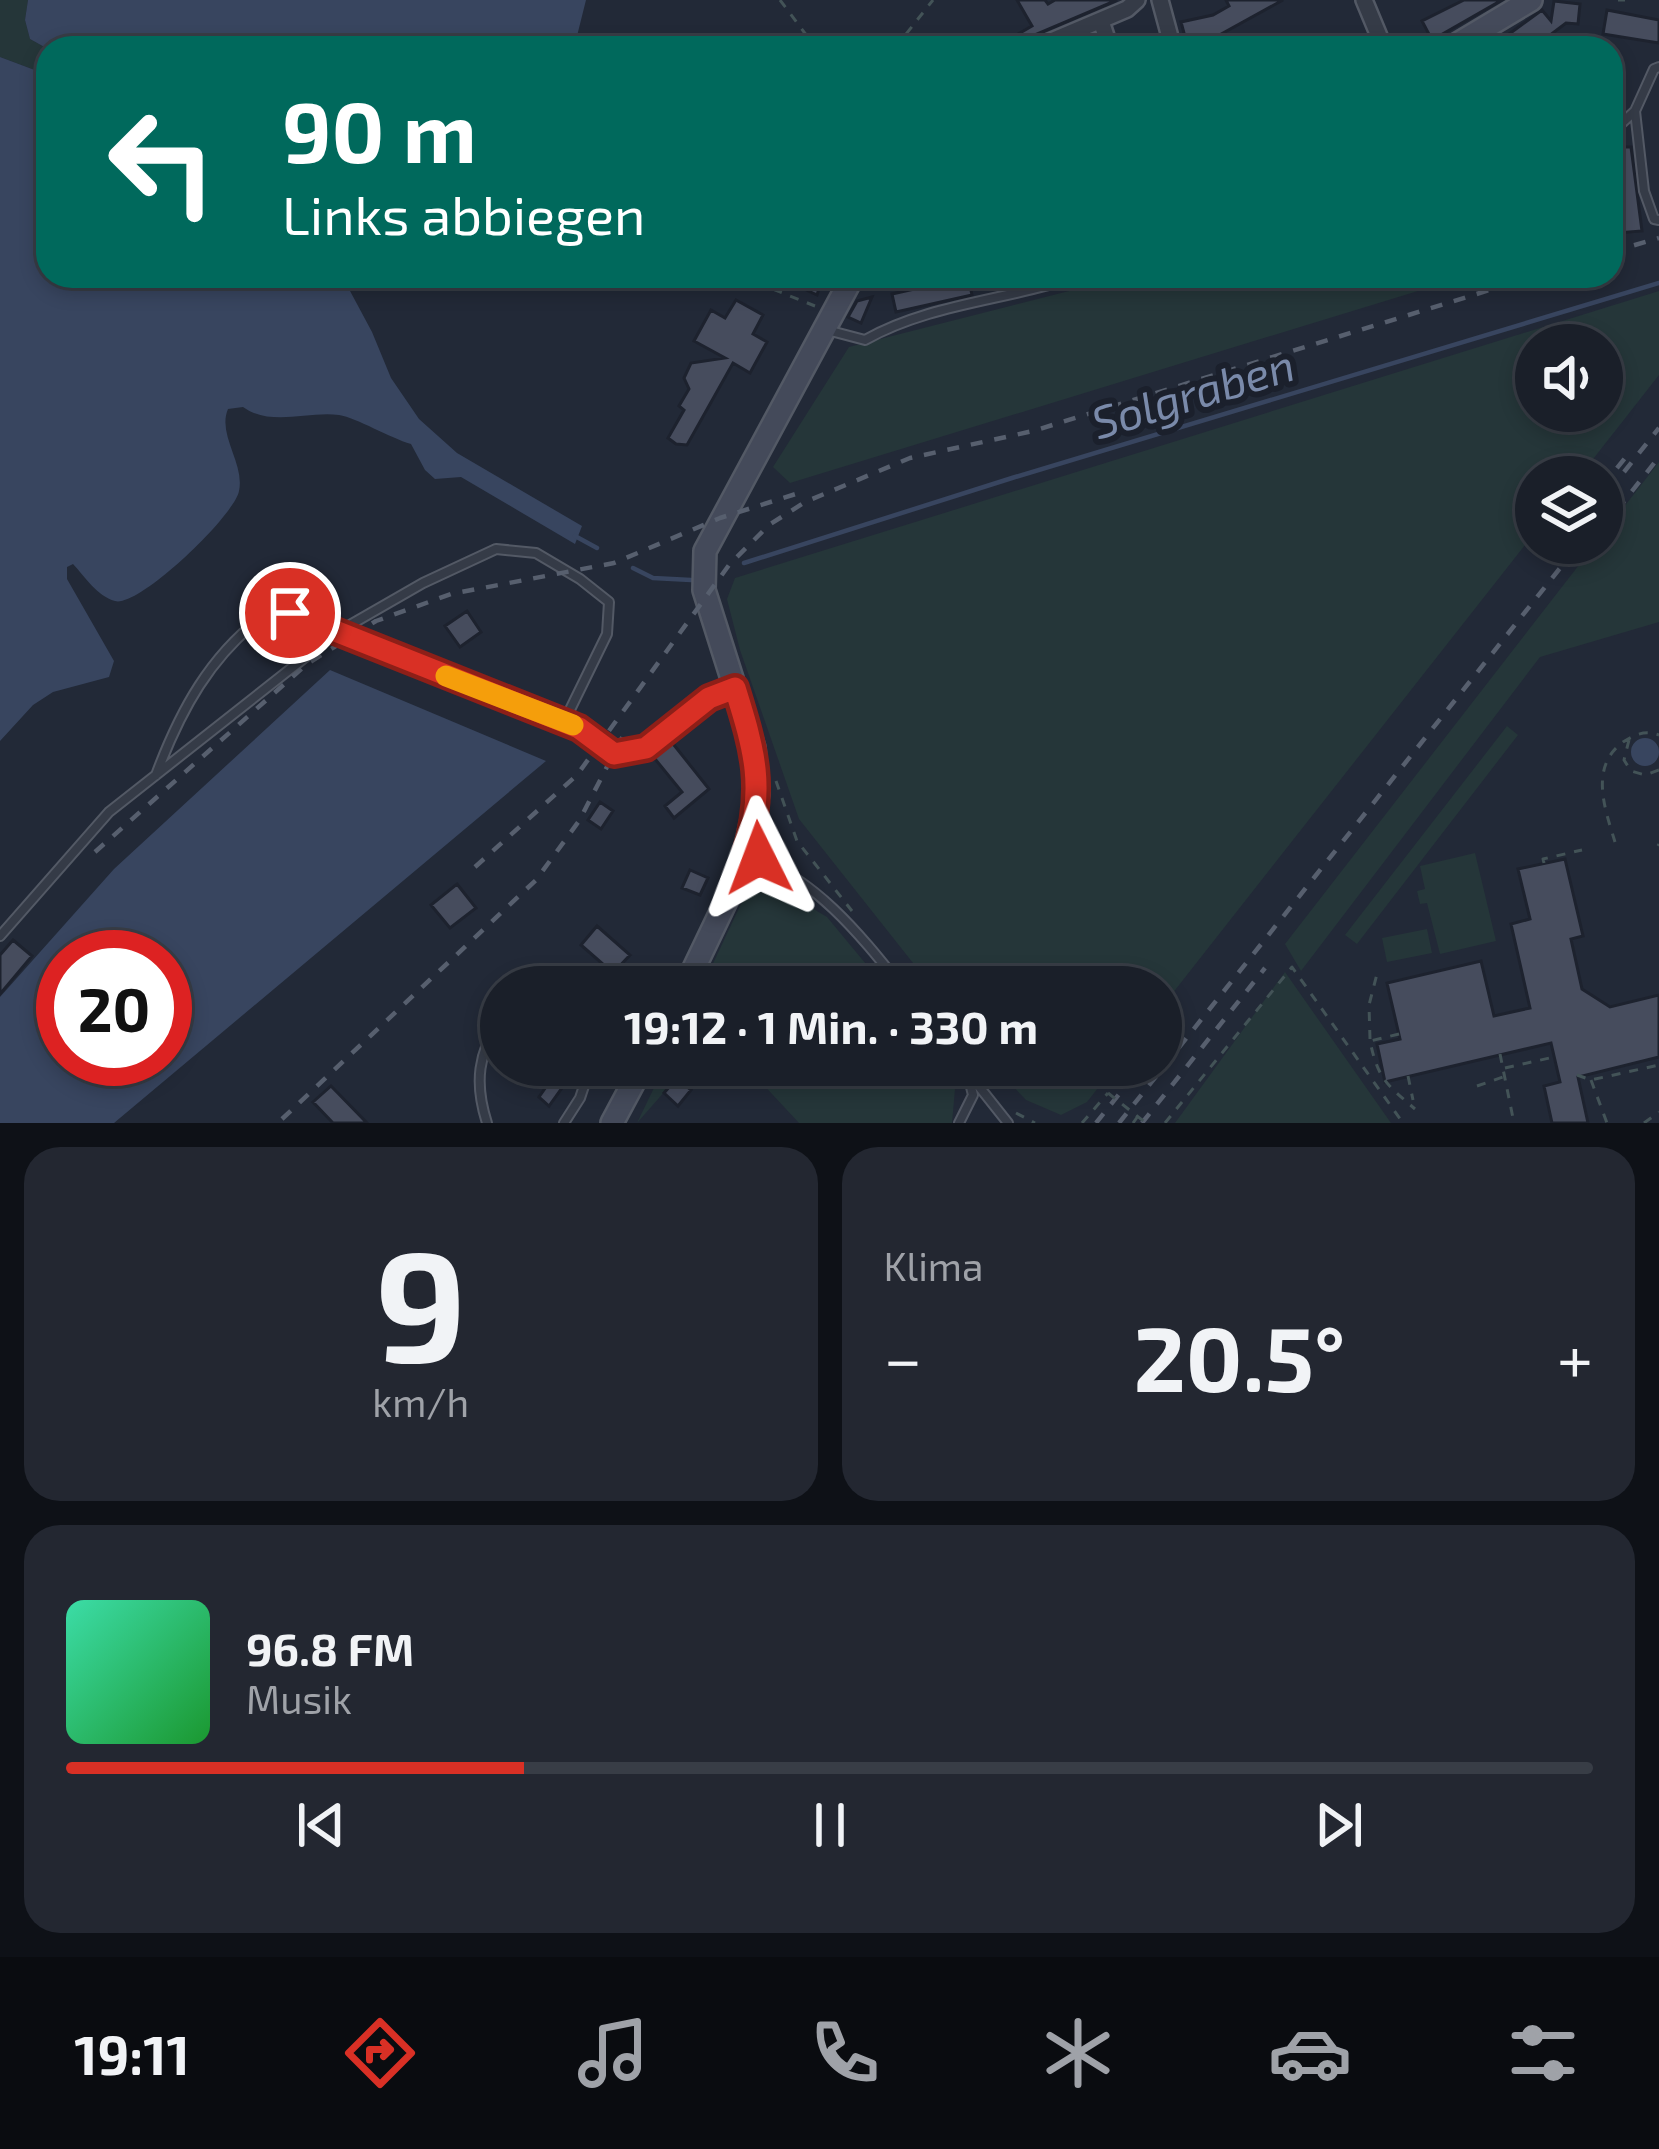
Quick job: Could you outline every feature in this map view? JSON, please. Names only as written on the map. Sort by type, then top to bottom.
[{"type":"street","points":[[1160,0],[1170,36]]},
{"type":"street","points":[[1364,0],[1379,36]]},
{"type":"street","points":[[1471,36],[1532,0]]},
{"type":"street","points":[[1064,36],[1132,5]]},
{"type":"street","points":[[1101,21],[1106,36]]},
{"type":"street","points":[[696,966],[746,854],[758,794],[754,748],[704,590],[705,551],[847,288]]},
{"type":"street","points":[[613,1123],[633,1086]]},
{"type":"lane","points":[[1623,122],[1635,111],[1654,69],[1659,68]]},
{"type":"lane","points":[[1635,111],[1644,191],[1654,219],[1659,220]]},
{"type":"lane","points":[[830,322],[865,340],[896,322],[928,312],[1036,288]]},
{"type":"lane","points":[[0,936],[109,812],[336,633],[496,549],[536,553],[580,578],[609,602],[607,634],[564,722]]},
{"type":"lane","points":[[155,778],[183,706],[266,614],[290,613],[579,728],[614,754],[646,748],[709,698],[735,688]]},
{"type":"lane","points":[[746,854],[814,890],[884,966]]},
{"type":"lane","points":[[480,1074],[477,1090],[487,1123]]},
{"type":"lane","points":[[571,1121],[584,1086]]},
{"type":"lane","points":[[959,1123],[974,1095],[971,1086]]},
{"type":"lane","points":[[978,1086],[1008,1123]]},
{"type":"path","points":[[780,0],[807,36]]},
{"type":"path","points":[[904,36],[933,0]]},
{"type":"path","points":[[1618,0],[1625,0]]},
{"type":"path","points":[[763,288],[830,322]]},
{"type":"path","points":[[1615,842],[1602,780],[1612,754],[1648,731],[1659,735]]},
{"type":"path","points":[[1629,739],[1624,760],[1631,772],[1645,775],[1659,770]]},
{"type":"path","points":[[754,748],[777,783],[796,841],[862,924]]},
{"type":"path","points":[[1544,863],[1543,859],[1582,850]]},
{"type":"path","points":[[1165,1123],[1292,967],[1403,1123]]},
{"type":"path","points":[[1378,970],[1370,1006],[1370,1041],[1384,1084],[1415,1108]]},
{"type":"path","points":[[1370,1041],[1399,1034]]},
{"type":"path","points":[[1500,1054],[1514,1123]]},
{"type":"path","points":[[1503,1068],[1554,1057]]},
{"type":"path","points":[[1577,1075],[1591,1080],[1659,1065]]},
{"type":"path","points":[[1408,1076],[1413,1100]]},
{"type":"path","points":[[1477,1086],[1505,1076]]},
{"type":"path","points":[[1591,1080],[1607,1123]]},
{"type":"path","points":[[1082,1123],[1108,1093],[1147,1123]]},
{"type":"path","points":[[1014,1112],[1036,1123]]},
{"type":"path","points":[[1643,1123],[1659,1112]]},
{"type":"path","points":[[1132,1123],[1138,1116]]},
{"type":"shaded area","points":[[0,0],[28,0],[25,20],[30,39],[36,42],[36,70],[0,57]]},
{"type":"shaded area","points":[[1081,288],[1428,288],[790,483],[773,467],[849,347]]},
{"type":"shaded area","points":[[1659,291],[1659,375],[1623,421],[1623,324],[1553,324]]},
{"type":"shaded area","points":[[1515,336],[1515,432],[1614,432],[1595,456],[1515,456],[1515,558],[1182,981],[1182,966],[915,966],[799,819],[727,599],[735,578]]},
{"type":"shaded area","points":[[1659,462],[1659,622],[1540,657],[1301,971],[1285,944],[1580,564],[1623,564],[1623,508]]},
{"type":"shaded area","points":[[1507,726],[1518,735],[1357,944],[1345,935]]},
{"type":"shaded area","points":[[1475,853],[1496,941],[1440,954],[1427,903],[1420,904],[1417,891],[1425,889],[1420,866]]},
{"type":"shaded area","points":[[755,874],[827,917],[868,966],[712,966]]},
{"type":"shaded area","points":[[1427,929],[1432,953],[1387,962],[1382,938]]},
{"type":"shaded area","points":[[1285,972],[1391,1123],[1175,1123]]},
{"type":"shaded area","points":[[655,1086],[670,1086],[637,1123]]},
{"type":"shaded area","points":[[765,1086],[955,1089],[952,1123],[799,1123]]},
{"type":"shaded area","points":[[1013,1086],[1100,1086],[1087,1102],[1061,1115],[1026,1100]]},
{"type":"water","points":[[28,0],[586,0],[577,36],[36,36],[36,42],[30,39],[25,20]]},
{"type":"water","points":[[0,57],[36,70],[36,288],[348,288],[391,378],[419,419],[457,453],[582,526],[575,544],[461,477],[435,479],[411,444],[355,420],[327,414],[265,416],[243,407],[228,409],[226,429],[240,481],[234,503],[164,576],[127,599],[109,599],[73,564],[67,567],[67,579],[114,661],[109,677],[53,692],[33,705],[0,741]]},
{"type":"water","points":[[330,670],[546,761],[192,1058],[192,930],[60,930],[114,869]]},
{"type":"water","points":[[1645,738],[1655,742],[1659,752],[1655,762],[1645,766],[1635,762],[1631,752],[1635,742]]},
{"type":"water","points":[[36,957],[36,1086],[158,1086],[114,1123],[0,1123],[0,997]]},
{"type":"building","points":[[1017,0],[1048,4],[1117,0],[1032,36],[1015,36],[1032,26]]},
{"type":"building","points":[[1226,0],[1283,0],[1218,36],[1185,36],[1181,22],[1229,6]]},
{"type":"building","points":[[1464,0],[1502,0],[1439,36],[1430,36],[1422,21]]},
{"type":"building","points":[[1554,1],[1580,4],[1578,24],[1566,23],[1549,36],[1506,36],[1542,10],[1551,21]]},
{"type":"building","points":[[1607,10],[1659,20],[1659,43],[1603,34]]},
{"type":"building","points":[[1631,147],[1642,231],[1623,233],[1623,151]]},
{"type":"building","points":[[919,288],[970,288],[972,295],[896,312],[892,294]]},
{"type":"building","points":[[872,297],[861,323],[848,317],[857,301]]},
{"type":"building","points":[[736,300],[763,315],[753,334],[767,342],[750,373],[733,363],[687,445],[676,444],[668,438],[684,410],[679,406],[689,389],[684,378],[691,363],[725,358],[694,341],[711,310],[725,318]]},
{"type":"building","points":[[467,611],[481,632],[460,647],[445,626]]},
{"type":"building","points":[[670,740],[709,789],[674,818],[665,806],[682,792],[651,754]]},
{"type":"building","points":[[600,802],[613,811],[601,829],[588,820]]},
{"type":"building","points":[[1565,859],[1583,936],[1571,939],[1582,989],[1610,1007],[1659,995],[1659,1057],[1578,1077],[1588,1123],[1552,1123],[1544,1086],[1560,1082],[1551,1043],[1385,1082],[1377,1044],[1400,1039],[1387,983],[1481,961],[1494,1016],[1530,1008],[1511,924],[1530,919],[1518,869]]},
{"type":"building","points":[[690,870],[708,878],[700,895],[682,888]]},
{"type":"building","points":[[457,884],[476,908],[450,928],[431,905]]},
{"type":"building","points":[[597,926],[630,955],[620,966],[605,966],[581,945]]},
{"type":"building","points":[[13,940],[32,956],[0,994],[0,955]]},
{"type":"building","points":[[331,1086],[367,1123],[333,1123],[313,1102]]},
{"type":"building","points":[[547,1086],[563,1086],[549,1106],[539,1097]]},
{"type":"building","points":[[670,1086],[691,1090],[678,1106],[664,1093]]},
{"type":"waterway","name":"Solgraben","points":[[744,563],[1659,283]]},
{"type":"waterway","name":"Solgraben","points":[[575,536],[597,548]]},
{"type":"waterway","name":"Solgraben","points":[[633,568],[653,578],[691,580]]},
{"type":"railway","points":[[1623,248],[1659,238]]},
{"type":"railway","points":[[475,867],[577,775],[729,565],[769,525],[805,502],[910,458],[1033,431],[1496,288]]},
{"type":"railway","points":[[1624,472],[1659,428]]},
{"type":"railway","points":[[1623,461],[1629,453]]},
{"type":"railway","points":[[1623,502],[1659,457]]},
{"type":"railway","points":[[95,852],[307,664],[376,621],[451,594],[614,563],[720,518],[802,492]]},
{"type":"railway","points":[[1119,1123],[1563,564]]},
{"type":"railway","points":[[282,1119],[536,880],[579,821],[625,732]]},
{"type":"railway","points":[[1142,1123],[1265,968]]},
{"type":"railway","points":[[1096,1123],[1124,1088]]},
{"type":"slow traffic","points":[[446,676],[573,725]]},
{"type":"route","points":[[290,613],[579,728],[614,754],[646,748],[709,698],[735,688],[758,772],[746,854],[759,858]]}]
